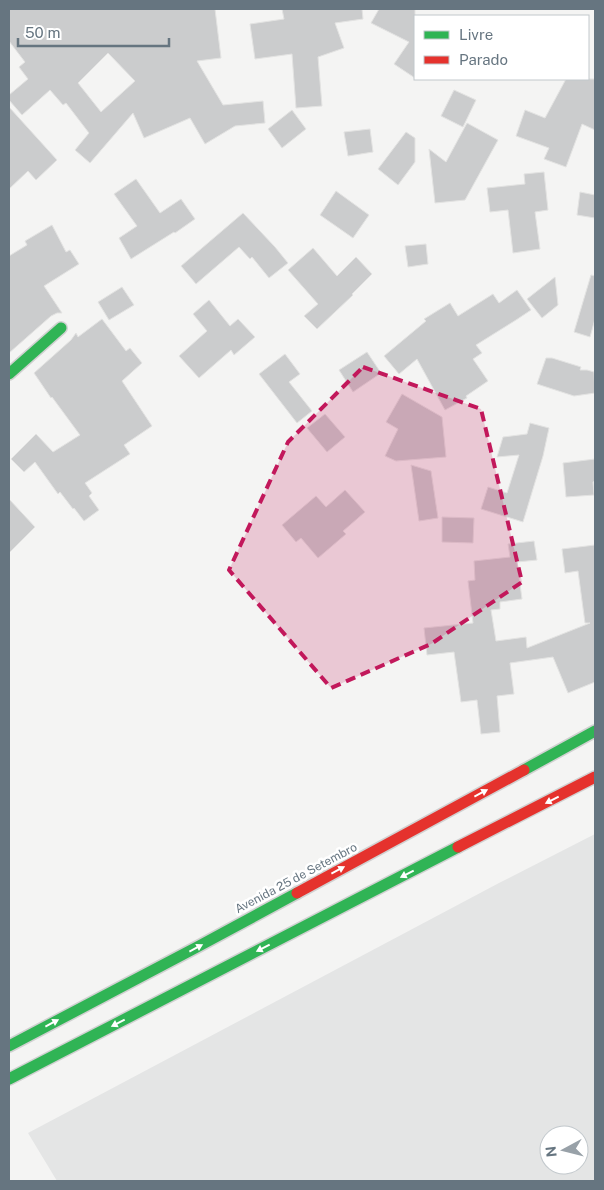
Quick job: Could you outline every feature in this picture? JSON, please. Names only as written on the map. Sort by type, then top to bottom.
[{"type":"main road","points":[[9,374],[61,328]]},
{"type":"main road","name":"Avenida 25 de Setembro","points":[[9,1046],[208,941],[595,731]]},
{"type":"main road","points":[[9,1079],[595,777]]},
{"type":"highlighted area","points":[[363,367],[481,409],[522,582],[431,644],[331,688],[229,570],[288,442]]},
{"type":"shaded area","points":[[595,834],[595,1181],[57,1181],[28,1133]]},
{"type":"building","points":[[9,9],[215,9],[221,58],[197,61],[223,105],[263,101],[265,123],[235,126],[205,144],[190,118],[144,138],[133,113],[90,163],[75,150],[89,133],[66,103],[63,105],[50,90],[22,115],[9,100],[9,95],[28,79],[19,67],[25,62],[9,41]],"holes":[[[108,53],[135,81],[101,112],[78,83]]]},
{"type":"building","points":[[282,9],[362,9],[363,19],[335,23],[344,48],[318,57],[322,106],[296,108],[292,54],[255,59],[250,24],[284,19]]},
{"type":"building","points":[[379,9],[415,9],[414,77],[394,64],[409,42],[371,23]]},
{"type":"building","points":[[595,79],[595,130],[582,124],[566,167],[544,159],[549,148],[516,136],[525,110],[545,118],[565,80]]},
{"type":"building","points":[[454,90],[476,100],[463,127],[441,116]]},
{"type":"building","points":[[9,107],[57,160],[36,180],[28,171],[9,189]]},
{"type":"building","points":[[292,110],[306,129],[282,148],[268,129]]},
{"type":"building","points":[[467,123],[498,140],[465,200],[435,203],[429,149],[446,162]]},
{"type":"building","points":[[370,129],[373,152],[348,156],[344,132]]},
{"type":"building","points":[[406,132],[415,138],[415,162],[398,185],[378,169]]},
{"type":"building","points":[[544,172],[548,210],[535,212],[540,249],[513,253],[508,210],[490,212],[487,188],[525,184],[524,174]]},
{"type":"building","points":[[136,179],[160,213],[181,199],[195,219],[131,259],[119,238],[137,226],[114,194]]},
{"type":"building","points":[[336,191],[369,215],[353,238],[320,215]]},
{"type":"building","points":[[580,192],[595,195],[595,218],[577,215]]},
{"type":"building","points":[[243,213],[288,263],[269,278],[252,257],[250,259],[239,247],[196,284],[181,266]]},
{"type":"building","points":[[52,225],[66,252],[70,250],[79,264],[44,286],[62,313],[51,316],[9,353],[9,256],[27,245],[25,241]]},
{"type":"building","points":[[426,244],[428,264],[408,267],[405,246]]},
{"type":"building","points":[[313,248],[337,276],[356,257],[372,274],[317,329],[304,316],[318,304],[288,270]]},
{"type":"building","points":[[591,275],[595,276],[595,319],[590,337],[574,332]]},
{"type":"building","points":[[555,277],[558,305],[542,318],[527,299]]},
{"type":"building","points":[[122,287],[134,305],[109,320],[98,302]]},
{"type":"building","points":[[517,290],[531,310],[476,345],[482,353],[473,359],[488,381],[466,396],[467,398],[445,410],[417,359],[399,374],[384,356],[426,321],[424,319],[450,303],[458,316],[493,294],[499,303]]},
{"type":"building","points":[[209,300],[230,326],[238,319],[255,337],[234,355],[231,350],[199,378],[179,356],[207,331],[193,314]]},
{"type":"building","points":[[102,319],[126,351],[130,348],[142,363],[122,381],[152,426],[124,445],[130,454],[85,483],[92,493],[89,496],[99,510],[84,521],[60,492],[58,494],[35,462],[24,472],[11,459],[36,434],[53,452],[80,435],[34,373],[71,340],[76,333],[78,337]]},
{"type":"building","points":[[367,352],[381,373],[353,392],[339,370]]},
{"type":"building","points":[[285,354],[300,374],[289,382],[312,411],[297,423],[259,374]]},
{"type":"building","points":[[546,358],[581,367],[580,370],[594,372],[595,393],[574,396],[537,384]]},
{"type":"building","points":[[402,394],[442,417],[446,457],[396,461],[385,456],[398,429],[386,422]]},
{"type":"building","points":[[325,414],[345,437],[327,452],[307,428]]},
{"type":"building","points":[[530,423],[549,428],[543,456],[523,522],[481,509],[488,487],[507,493],[519,455],[497,457],[503,437],[527,434]]},
{"type":"building","points":[[595,459],[594,495],[566,497],[563,463]]},
{"type":"building","points":[[411,465],[431,471],[438,518],[419,521]]},
{"type":"building","points":[[345,490],[365,512],[343,531],[346,534],[318,558],[301,538],[296,542],[282,525],[316,496],[326,507]]},
{"type":"building","points":[[9,499],[35,527],[9,553]]},
{"type":"building","points":[[442,517],[474,518],[473,543],[442,542]]},
{"type":"building","points":[[534,541],[537,560],[517,562],[522,599],[500,602],[500,609],[491,610],[496,641],[526,637],[527,648],[590,623],[585,623],[578,571],[565,573],[562,549],[595,545],[595,682],[568,693],[553,657],[510,663],[514,694],[497,696],[500,732],[481,734],[477,700],[461,702],[454,652],[427,655],[424,628],[473,623],[468,581],[475,580],[474,561],[510,557],[508,544]]},
{"type":"traffic: fast","points":[[9,374],[61,328]]},
{"type":"traffic: fast","points":[[524,770],[595,731]]},
{"type":"traffic: fast","points":[[9,1079],[458,847]]},
{"type":"traffic: fast","points":[[9,1046],[297,893]]},
{"type":"traffic: jam","points":[[297,893],[524,770]]},
{"type":"traffic: jam","points":[[458,847],[595,777]]}]
